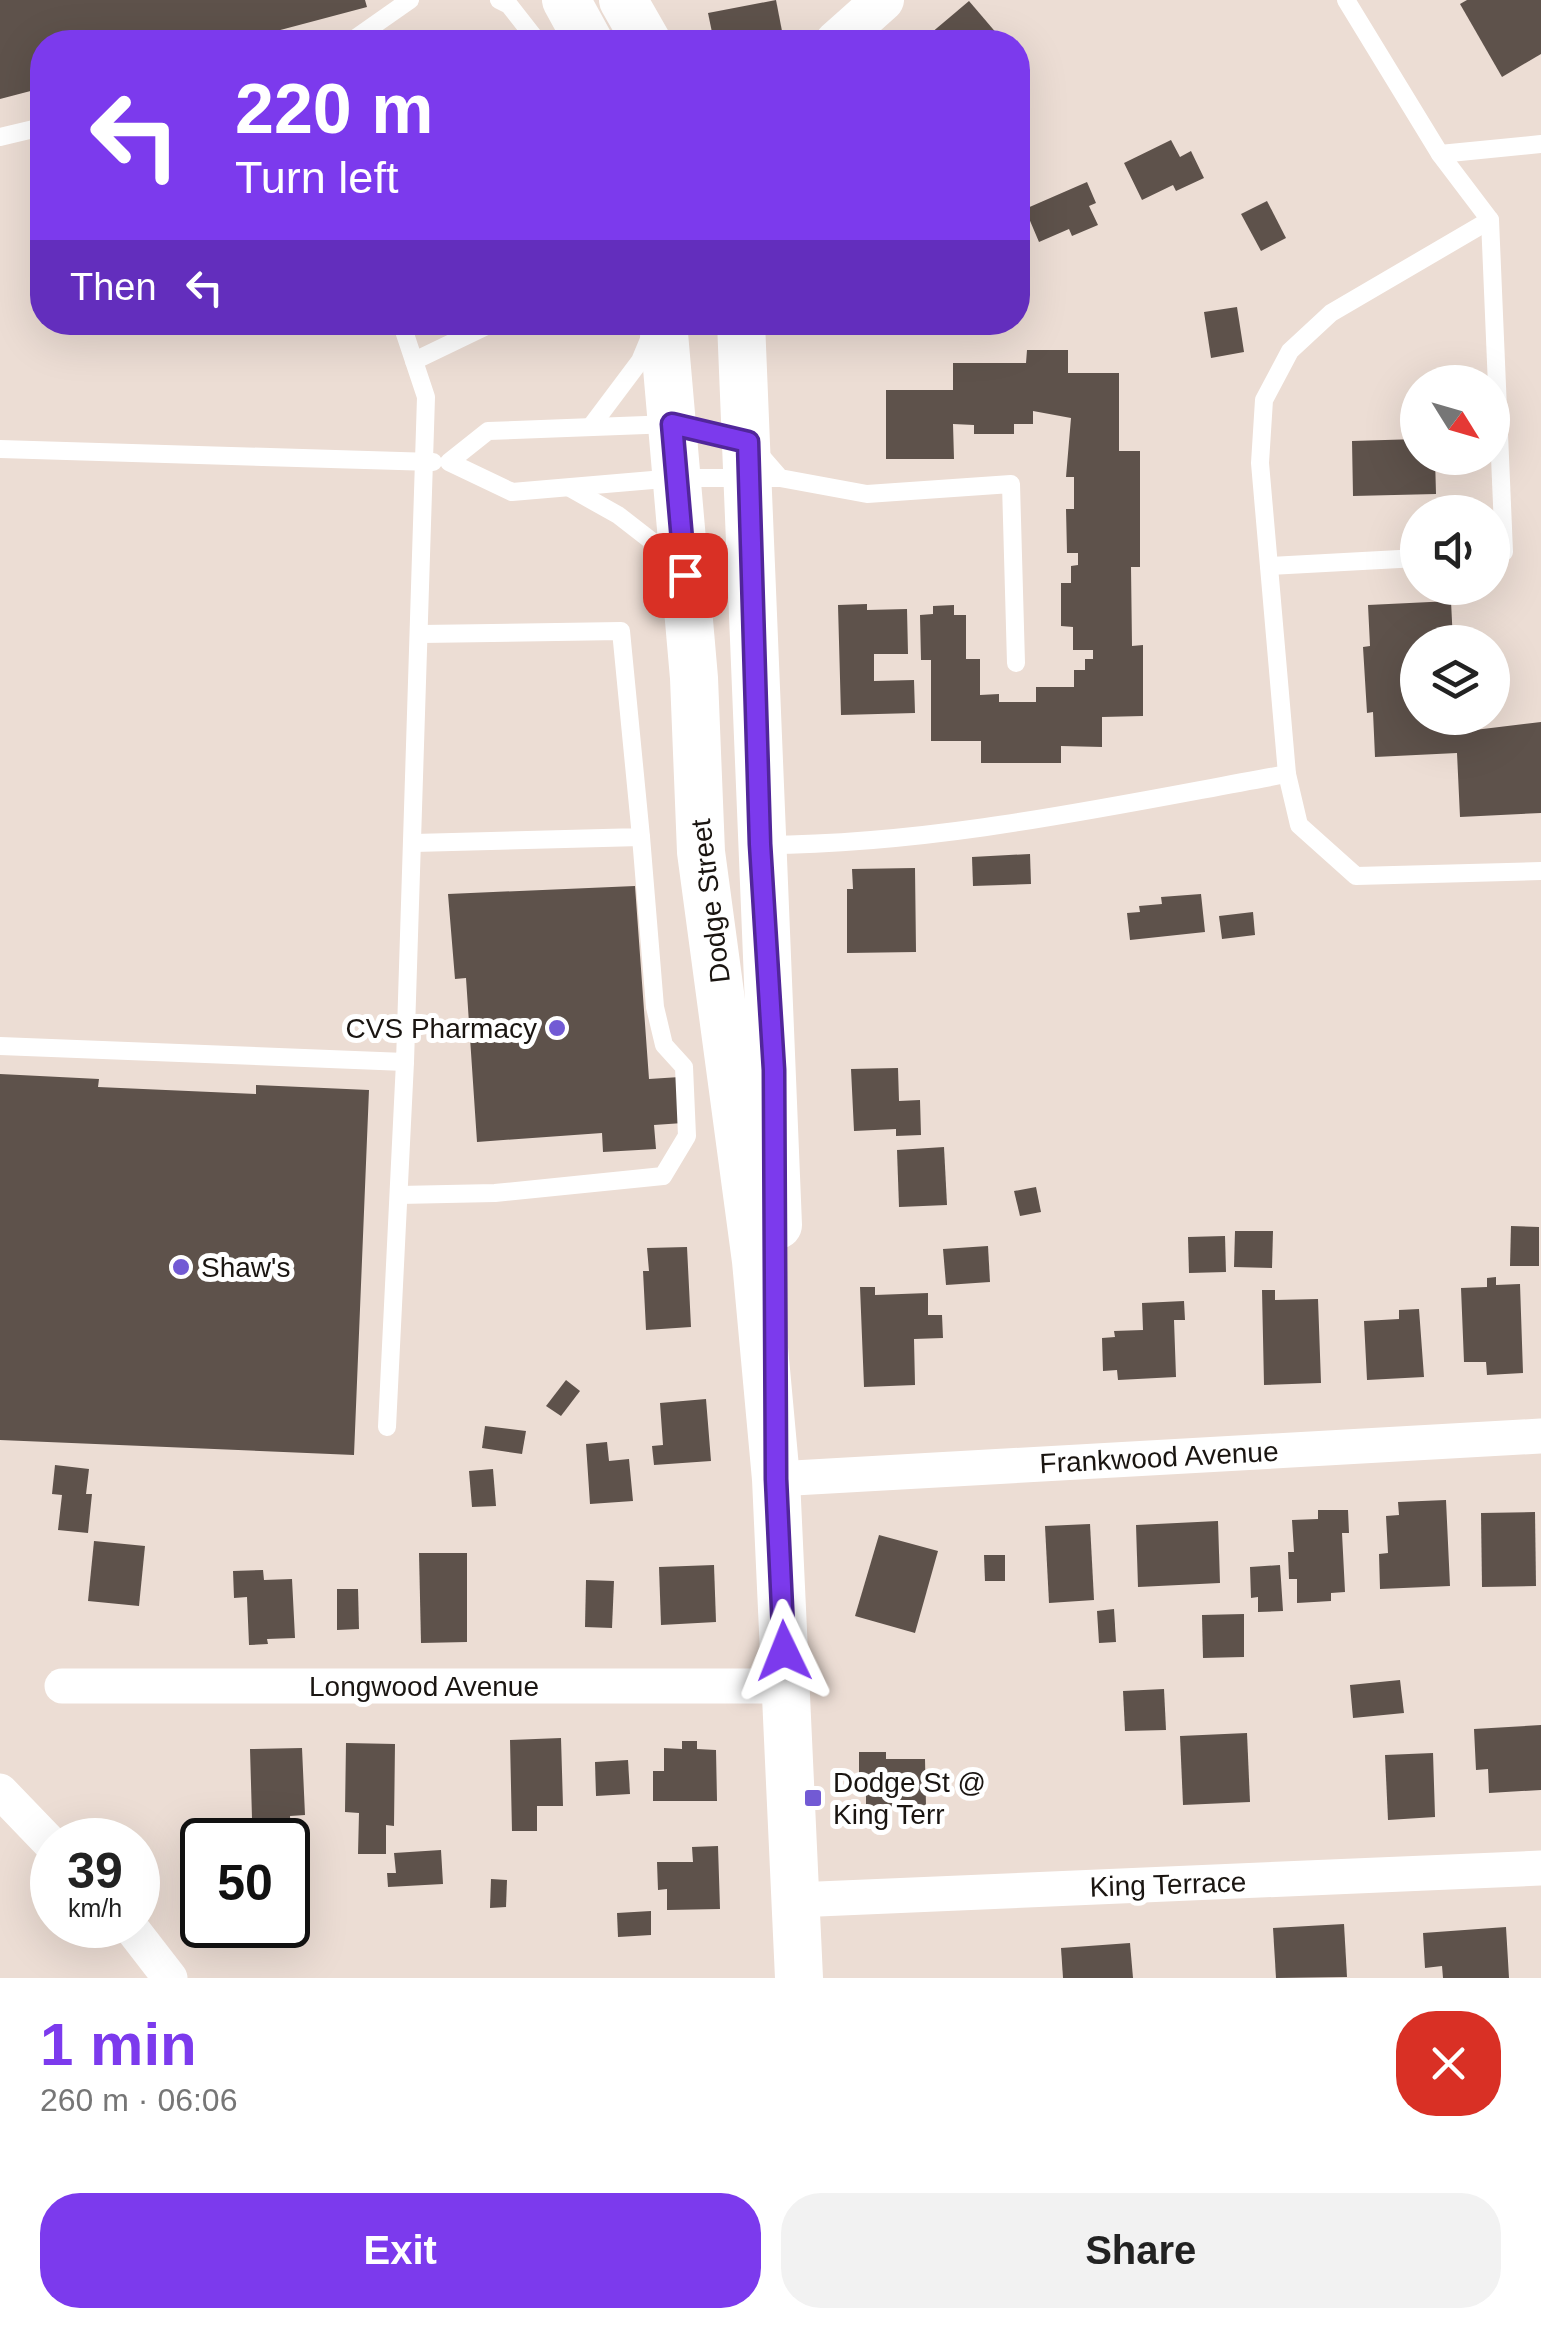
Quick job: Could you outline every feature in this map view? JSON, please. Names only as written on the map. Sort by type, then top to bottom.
[{"type":"main road","points":[[624,0],[640,30]]},
{"type":"main road","name":"Dodge Street","points":[[661,335],[684,567],[701,852],[753,1242],[776,1479]]},
{"type":"main road","name":"Dodge Street","points":[[742,335],[759,466],[760,844],[774,1070],[776,1479],[799,1978]]},
{"type":"street","points":[[855,30],[884,0]]},
{"type":"street","name":"Frankwood Avenue","points":[[776,1479],[1541,1436]]},
{"type":"street","name":"Longwood Avenue","points":[[62,1686],[786,1686]]},
{"type":"street","points":[[0,1790],[30,1822]]},
{"type":"street","name":"King Terrace","points":[[796,1900],[1541,1868]]},
{"type":"street","points":[[147,1948],[170,1978]]},
{"type":"lane","points":[[367,30],[410,0]]},
{"type":"lane","points":[[499,0],[509,5],[529,30]]},
{"type":"lane","points":[[1346,0],[1440,154],[1490,220],[1502,495]]},
{"type":"lane","points":[[0,137],[30,130]]},
{"type":"lane","points":[[1440,154],[1541,144]]},
{"type":"lane","points":[[1490,220],[1331,313],[1290,351],[1264,400],[1260,463],[1287,774],[1298,825],[1356,876],[1541,871]]},
{"type":"lane","points":[[387,1427],[414,843],[425,462],[426,397],[405,335]]},
{"type":"lane","points":[[414,360],[467,335]]},
{"type":"lane","points":[[592,425],[640,361],[653,335]]},
{"type":"lane","points":[[449,462],[488,430],[672,424],[759,466],[867,494],[1011,484],[1016,663]]},
{"type":"lane","points":[[0,449],[449,462],[512,492],[676,478],[759,466]]},
{"type":"lane","points":[[569,488],[618,515],[684,567]]},
{"type":"lane","points":[[1269,566],[1400,559]]},
{"type":"lane","points":[[399,1194],[495,1193],[663,1176],[687,1136],[684,1068],[664,1045],[655,1007],[621,631],[420,634]]},
{"type":"lane","points":[[760,844],[814,844],[962,829],[1158,800],[1287,774]]},
{"type":"lane","points":[[414,843],[641,837]]},
{"type":"lane","points":[[0,1046],[405,1062]]},
{"type":"building","points":[[0,0],[365,0],[367,7],[280,30],[30,30],[30,91],[0,99]]},
{"type":"building","points":[[776,0],[782,30],[712,30],[708,13]]},
{"type":"building","points":[[1467,0],[1541,0],[1541,54],[1502,77],[1460,4]]},
{"type":"building","points":[[969,1],[994,30],[935,30]]},
{"type":"building","points":[[1171,140],[1180,157],[1191,151],[1204,178],[1176,191],[1173,185],[1142,200],[1124,163]]},
{"type":"building","points":[[1087,182],[1096,203],[1089,206],[1098,225],[1072,236],[1069,229],[1039,242],[1030,221],[1030,207]]},
{"type":"building","points":[[1267,201],[1286,238],[1261,251],[1241,214]]},
{"type":"building","points":[[1237,307],[1244,352],[1211,358],[1204,312]]},
{"type":"building","points":[[1027,350],[1068,350],[1068,373],[1119,373],[1119,451],[1140,451],[1140,567],[1131,567],[1132,646],[1143,645],[1143,716],[1102,717],[1102,747],[1061,746],[1061,763],[981,763],[981,741],[931,741],[931,660],[921,660],[920,615],[933,614],[933,606],[954,605],[954,615],[966,615],[966,659],[980,659],[980,695],[999,694],[999,702],[1036,702],[1036,687],[1074,687],[1074,670],[1085,670],[1085,659],[1093,659],[1093,650],[1073,650],[1073,627],[1061,626],[1061,583],[1071,583],[1071,566],[1078,565],[1078,553],[1067,553],[1066,509],[1074,509],[1074,477],[1066,477],[1071,418],[1033,411],[1033,424],[1014,424],[1014,434],[974,434],[974,425],[953,424],[954,459],[886,459],[886,390],[953,390],[953,363],[1026,363]]},
{"type":"building","points":[[1400,440],[1400,475],[1435,475],[1436,494],[1353,496],[1352,441]]},
{"type":"building","points":[[867,604],[867,610],[907,609],[908,654],[874,654],[874,681],[914,680],[915,713],[841,715],[838,605]]},
{"type":"building","points":[[1368,605],[1451,605],[1452,625],[1400,625],[1400,735],[1510,735],[1510,726],[1541,722],[1541,813],[1460,817],[1457,753],[1375,757],[1373,712],[1367,713],[1363,647],[1370,646]]},
{"type":"building","points":[[1030,854],[1031,884],[973,886],[972,857]]},
{"type":"building","points":[[915,868],[916,952],[847,953],[847,889],[853,889],[852,869]]},
{"type":"building","name":"CVS Pharmacy","points":[[635,886],[649,1079],[680,1077],[683,1123],[654,1125],[656,1149],[603,1152],[602,1133],[477,1142],[466,978],[455,979],[448,894]]},
{"type":"building","points":[[1201,894],[1205,932],[1130,940],[1127,913],[1140,912],[1139,906],[1162,904],[1161,897]]},
{"type":"building","points":[[1253,912],[1255,935],[1222,939],[1219,916]]},
{"type":"building","points":[[898,1068],[899,1101],[920,1100],[921,1135],[896,1136],[896,1129],[854,1131],[851,1069]]},
{"type":"building","name":"Shaw's","points":[[0,1074],[99,1079],[98,1087],[256,1094],[256,1085],[369,1090],[354,1455],[0,1440]]},
{"type":"building","points":[[944,1147],[947,1205],[899,1207],[897,1150]]},
{"type":"building","points":[[1036,1187],[1041,1212],[1020,1216],[1014,1191]]},
{"type":"building","points":[[1511,1226],[1539,1227],[1539,1266],[1510,1266]]},
{"type":"building","points":[[1235,1231],[1273,1231],[1272,1268],[1234,1267]]},
{"type":"building","points":[[1225,1236],[1226,1272],[1189,1273],[1188,1237]]},
{"type":"building","points":[[988,1246],[990,1282],[946,1285],[943,1249]]},
{"type":"building","points":[[687,1247],[691,1327],[646,1330],[643,1271],[649,1271],[647,1248]]},
{"type":"building","points":[[1496,1277],[1496,1285],[1520,1284],[1523,1373],[1487,1375],[1486,1362],[1464,1362],[1461,1288],[1487,1287],[1487,1278]]},
{"type":"building","points":[[860,1287],[875,1287],[875,1295],[928,1293],[928,1315],[942,1315],[943,1338],[914,1339],[915,1385],[864,1387]]},
{"type":"building","points":[[1262,1290],[1275,1290],[1275,1300],[1318,1299],[1321,1383],[1264,1385]]},
{"type":"building","points":[[1184,1301],[1185,1320],[1174,1320],[1176,1377],[1118,1380],[1117,1370],[1103,1371],[1102,1338],[1115,1337],[1114,1331],[1143,1330],[1142,1303]]},
{"type":"building","points":[[1419,1309],[1424,1377],[1367,1380],[1364,1321],[1399,1319],[1399,1310]]},
{"type":"building","points":[[566,1380],[580,1391],[561,1416],[546,1406]]},
{"type":"building","points":[[706,1399],[711,1461],[654,1465],[652,1446],[663,1445],[660,1403]]},
{"type":"building","points":[[485,1426],[526,1431],[522,1454],[482,1448]]},
{"type":"building","points":[[607,1442],[609,1461],[629,1459],[633,1501],[590,1504],[586,1444]]},
{"type":"building","points":[[55,1465],[89,1469],[86,1494],[92,1494],[88,1533],[58,1530],[62,1495],[52,1494]]},
{"type":"building","points":[[493,1469],[496,1506],[472,1507],[469,1471]]},
{"type":"building","points":[[1446,1500],[1450,1586],[1380,1589],[1379,1554],[1388,1553],[1386,1516],[1399,1515],[1398,1502]]},
{"type":"building","points":[[1318,1510],[1348,1510],[1349,1533],[1342,1533],[1345,1592],[1331,1593],[1331,1601],[1297,1603],[1297,1579],[1289,1579],[1288,1552],[1294,1552],[1292,1520],[1318,1519]]},
{"type":"building","points":[[1535,1512],[1536,1586],[1482,1587],[1481,1513]]},
{"type":"building","points":[[1218,1521],[1220,1583],[1138,1587],[1136,1525]]},
{"type":"building","points":[[1090,1524],[1094,1600],[1049,1603],[1045,1526]]},
{"type":"building","points":[[879,1535],[938,1551],[915,1633],[855,1616]]},
{"type":"building","points":[[94,1541],[145,1546],[139,1606],[88,1601]]},
{"type":"building","points":[[419,1553],[467,1553],[467,1642],[421,1643]]},
{"type":"building","points":[[984,1555],[1005,1555],[1005,1581],[985,1581]]},
{"type":"building","points":[[714,1565],[716,1622],[661,1625],[659,1567]]},
{"type":"building","points":[[1280,1565],[1283,1611],[1258,1612],[1258,1597],[1251,1598],[1250,1567]]},
{"type":"building","points":[[263,1570],[264,1580],[292,1579],[295,1638],[267,1639],[268,1644],[249,1645],[247,1597],[234,1598],[233,1571]]},
{"type":"building","points":[[586,1580],[614,1581],[612,1628],[585,1627]]},
{"type":"building","points":[[337,1589],[358,1589],[359,1629],[337,1630]]},
{"type":"building","points":[[1114,1609],[1116,1642],[1099,1643],[1097,1611]]},
{"type":"building","points":[[1244,1614],[1244,1657],[1203,1658],[1202,1615]]},
{"type":"building","points":[[1400,1680],[1404,1713],[1353,1718],[1350,1685]]},
{"type":"building","points":[[1164,1689],[1166,1730],[1125,1731],[1123,1691]]},
{"type":"building","points":[[1541,1725],[1541,1790],[1489,1793],[1488,1769],[1476,1770],[1474,1729]]},
{"type":"building","points":[[1247,1733],[1250,1802],[1183,1805],[1180,1736]]},
{"type":"building","points":[[561,1738],[563,1806],[537,1806],[537,1831],[512,1831],[510,1740]]},
{"type":"building","points":[[682,1741],[697,1741],[697,1749],[716,1750],[717,1801],[653,1801],[653,1771],[664,1771],[664,1748],[682,1749]]},
{"type":"building","points":[[346,1743],[395,1744],[394,1826],[386,1825],[386,1854],[358,1854],[359,1813],[345,1812]]},
{"type":"building","points":[[302,1748],[305,1815],[252,1818],[250,1749]]},
{"type":"building","points":[[859,1752],[886,1752],[886,1759],[925,1759],[926,1806],[866,1807],[866,1796],[859,1796]]},
{"type":"building","points":[[1433,1753],[1435,1817],[1388,1820],[1385,1755]]},
{"type":"building","points":[[628,1760],[630,1794],[596,1796],[595,1762]]},
{"type":"building","points":[[718,1846],[720,1909],[667,1910],[667,1889],[658,1890],[657,1862],[693,1862],[692,1847]]},
{"type":"building","points":[[441,1850],[443,1884],[388,1887],[387,1873],[396,1873],[394,1853]]},
{"type":"building","points":[[491,1879],[507,1880],[506,1907],[490,1908]]},
{"type":"building","points":[[651,1911],[651,1935],[618,1937],[617,1913]]},
{"type":"building","points":[[1344,1924],[1347,1977],[1276,1978],[1273,1928]]},
{"type":"building","points":[[1506,1927],[1509,1978],[1443,1978],[1442,1966],[1425,1968],[1423,1933]]},
{"type":"building","points":[[1130,1943],[1133,1978],[1063,1978],[1061,1948]]},
{"type":"place","name":"CVS Pharmacy","points":[[557,1028]]},
{"type":"place","name":"Shaw's","points":[[181,1267]]},
{"type":"place","name":"Dodge St @ King Terr","points":[[813,1798]]},
{"type":"route","points":[[685,575],[672,424],[748,442],[760,844],[774,1070],[778,1213],[776,1479],[784,1651]]}]
